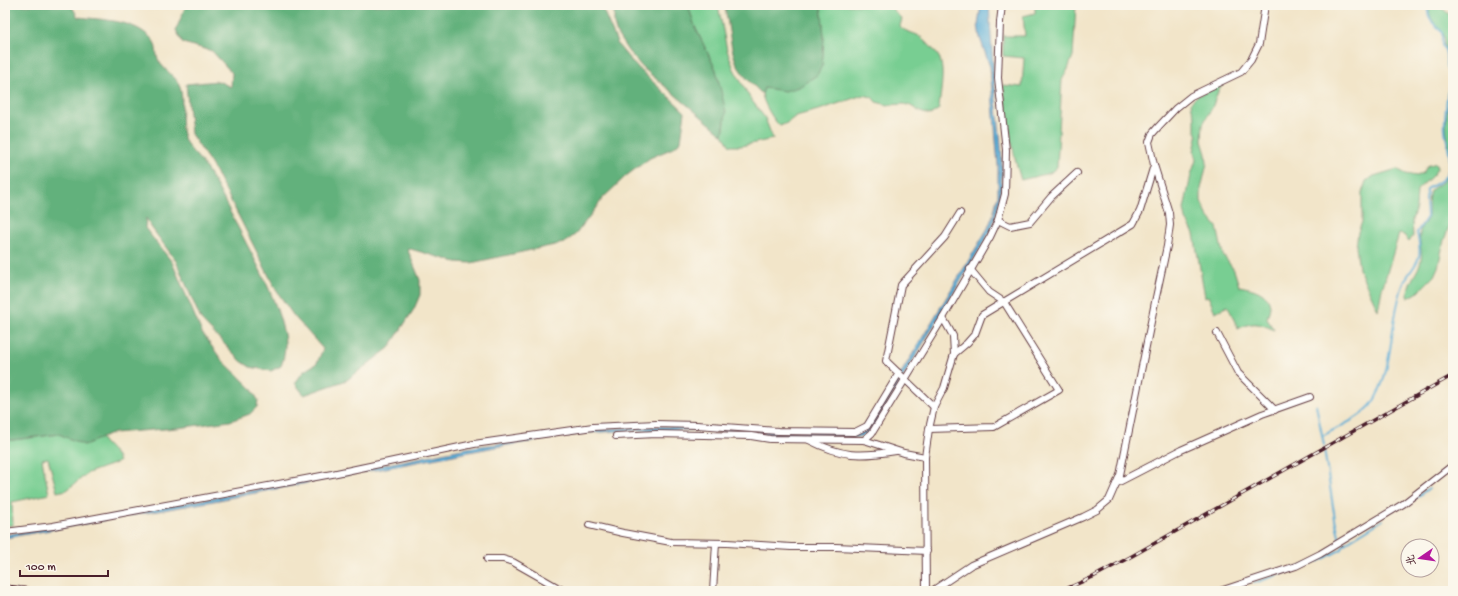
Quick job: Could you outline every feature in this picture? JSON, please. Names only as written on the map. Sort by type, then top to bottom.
[{"type":"street","points":[[5,532],[53,526],[332,474],[474,444],[593,426],[656,424],[697,425],[778,431],[855,432],[867,426],[943,318],[970,269],[990,237],[998,220],[1005,194],[1006,169],[1004,125],[998,78],[1002,5]]},
{"type":"street","points":[[932,591],[971,565],[1097,510],[1109,500],[1117,483],[1124,458],[1170,225],[1167,202],[1154,165],[1149,142],[1152,134],[1176,108],[1191,96],[1241,72],[1251,60],[1259,44],[1265,5]]},
{"type":"street","points":[[954,354],[967,344],[975,334],[982,315],[1133,224],[1140,211],[1154,165]]},
{"type":"street","points":[[998,220],[1010,226],[1030,222],[1051,196],[1077,173]]},
{"type":"street","points":[[934,407],[886,361],[901,285],[945,237],[960,213]]},
{"type":"street","points":[[929,429],[994,427],[1059,390],[1004,302],[989,292],[970,269]]},
{"type":"street","points":[[926,591],[926,457],[929,429],[934,407],[944,388],[954,354],[953,336],[943,318]]},
{"type":"street","points":[[1217,333],[1238,373],[1275,410]]},
{"type":"street","points":[[864,440],[872,432],[902,376]]},
{"type":"street","points":[[1117,483],[1182,450],[1275,410],[1310,397]]},
{"type":"street","points":[[616,436],[672,434],[751,436],[770,439],[864,440],[898,451],[926,457]]},
{"type":"street","points":[[807,439],[826,449],[838,453],[869,455],[898,451]]},
{"type":"street","points":[[1220,591],[1296,566],[1320,554],[1403,504],[1453,465]]},
{"type":"street","points":[[589,525],[671,542],[927,551]]},
{"type":"street","points":[[713,591],[716,543]]},
{"type":"street","points":[[487,559],[503,559],[513,562],[564,591]]},
{"type":"green space","points":[[5,5],[71,5],[78,17],[127,24],[144,32],[154,42],[157,56],[161,65],[176,80],[180,87],[182,99],[182,132],[184,138],[190,149],[203,164],[223,197],[271,294],[281,320],[285,338],[284,354],[281,366],[271,371],[250,367],[241,361],[201,320],[176,261],[146,218],[145,228],[172,262],[202,333],[221,359],[251,388],[258,400],[257,407],[250,414],[230,421],[177,428],[114,433],[84,445],[59,434],[5,441]]},
{"type":"green space","points":[[186,5],[601,5],[618,45],[633,63],[685,112],[681,141],[673,148],[650,158],[626,176],[604,197],[576,234],[564,243],[471,263],[456,262],[407,248],[420,280],[420,295],[414,309],[389,348],[347,380],[304,395],[295,383],[304,371],[317,363],[323,349],[293,315],[276,290],[211,164],[191,134],[186,84],[218,81],[231,87],[232,73],[212,51],[183,43],[176,30]]},
{"type":"green space","points":[[614,5],[688,5],[695,27],[716,70],[726,112],[723,135],[643,68],[628,51],[617,34],[614,24]]},
{"type":"green space","points":[[688,5],[718,5],[727,50],[734,69],[750,98],[765,118],[773,139],[741,146],[730,146],[723,135],[725,123],[716,70],[695,27]]},
{"type":"green space","points":[[724,5],[821,5],[824,36],[823,55],[822,66],[817,75],[799,87],[785,91],[764,88],[762,94],[744,75],[736,61],[731,45]]},
{"type":"green space","points":[[821,5],[890,5],[902,19],[900,26],[922,38],[940,59],[942,77],[939,109],[930,115],[920,112],[911,106],[904,104],[888,105],[876,102],[872,97],[863,95],[796,116],[780,126],[767,107],[762,93],[764,88],[785,91],[822,66],[824,36]]},
{"type":"green space","points":[[1035,5],[1076,5],[1073,56],[1062,80],[1057,167],[1050,173],[1021,180],[1012,145],[1003,85],[1022,87],[1024,58],[1003,56],[1003,36],[1025,36],[1023,16],[1035,13]]},
{"type":"green space","points":[[1429,5],[1442,5],[1442,8],[1453,18],[1453,75],[1448,65],[1444,45],[1444,35],[1432,19]]},
{"type":"green space","points":[[1225,83],[1219,89],[1212,108],[1203,124],[1202,141],[1207,163],[1201,189],[1201,201],[1207,215],[1217,227],[1223,255],[1234,270],[1239,286],[1258,291],[1269,301],[1270,308],[1267,319],[1274,330],[1256,324],[1238,329],[1228,306],[1215,312],[1208,296],[1205,297],[1194,234],[1186,219],[1184,209],[1191,175],[1196,160],[1194,151],[1197,137],[1195,131],[1195,116],[1191,102],[1197,96]]},
{"type":"green space","points":[[1453,87],[1453,216],[1444,240],[1438,267],[1434,276],[1417,293],[1408,298],[1410,284],[1421,260],[1420,231],[1428,216],[1429,194],[1430,191],[1446,178],[1451,165],[1446,127],[1450,95]]},
{"type":"green space","points":[[1436,163],[1437,169],[1433,175],[1417,190],[1416,208],[1412,220],[1413,236],[1409,242],[1404,235],[1399,234],[1382,289],[1378,310],[1359,269],[1356,247],[1358,232],[1362,222],[1362,193],[1366,181],[1374,176],[1397,169],[1406,174],[1417,176],[1423,173],[1427,166]]},
{"type":"green space","points":[[59,434],[84,445],[101,438],[114,452],[119,462],[88,473],[67,490],[57,492],[48,458],[42,459],[49,494],[12,502],[13,525],[5,526],[5,441]]},
{"type":"water","points":[[981,5],[989,5],[1001,150],[1002,183],[996,215],[990,232],[872,429],[863,436],[850,438],[697,430],[587,433],[490,448],[208,502],[5,538],[5,535],[278,486],[467,448],[549,437],[587,430],[655,426],[856,433],[879,410],[988,228],[993,215],[998,195],[998,165],[990,67],[980,38],[978,25]]},
{"type":"waterway","points":[[1322,436],[1361,414],[1371,405],[1378,393],[1384,379],[1388,363],[1395,315],[1404,281],[1418,260],[1420,253],[1417,232],[1427,217],[1427,189],[1443,179],[1449,169],[1450,157],[1445,122],[1448,91],[1452,77],[1446,67],[1446,54],[1442,46],[1442,32],[1430,19],[1427,5]]},
{"type":"waterway","points":[[1316,405],[1324,445]]},
{"type":"waterway","points":[[1324,449],[1335,519],[1340,540]]},
{"type":"waterway","points":[[1413,500],[1429,488]]},
{"type":"waterway","points":[[1254,583],[1319,561],[1342,549],[1347,542],[1383,520]]},
{"type":"railway","points":[[1061,591],[1093,577],[1132,556],[1453,375]]},
{"type":"railway","points":[[5,586],[48,591]]}]
